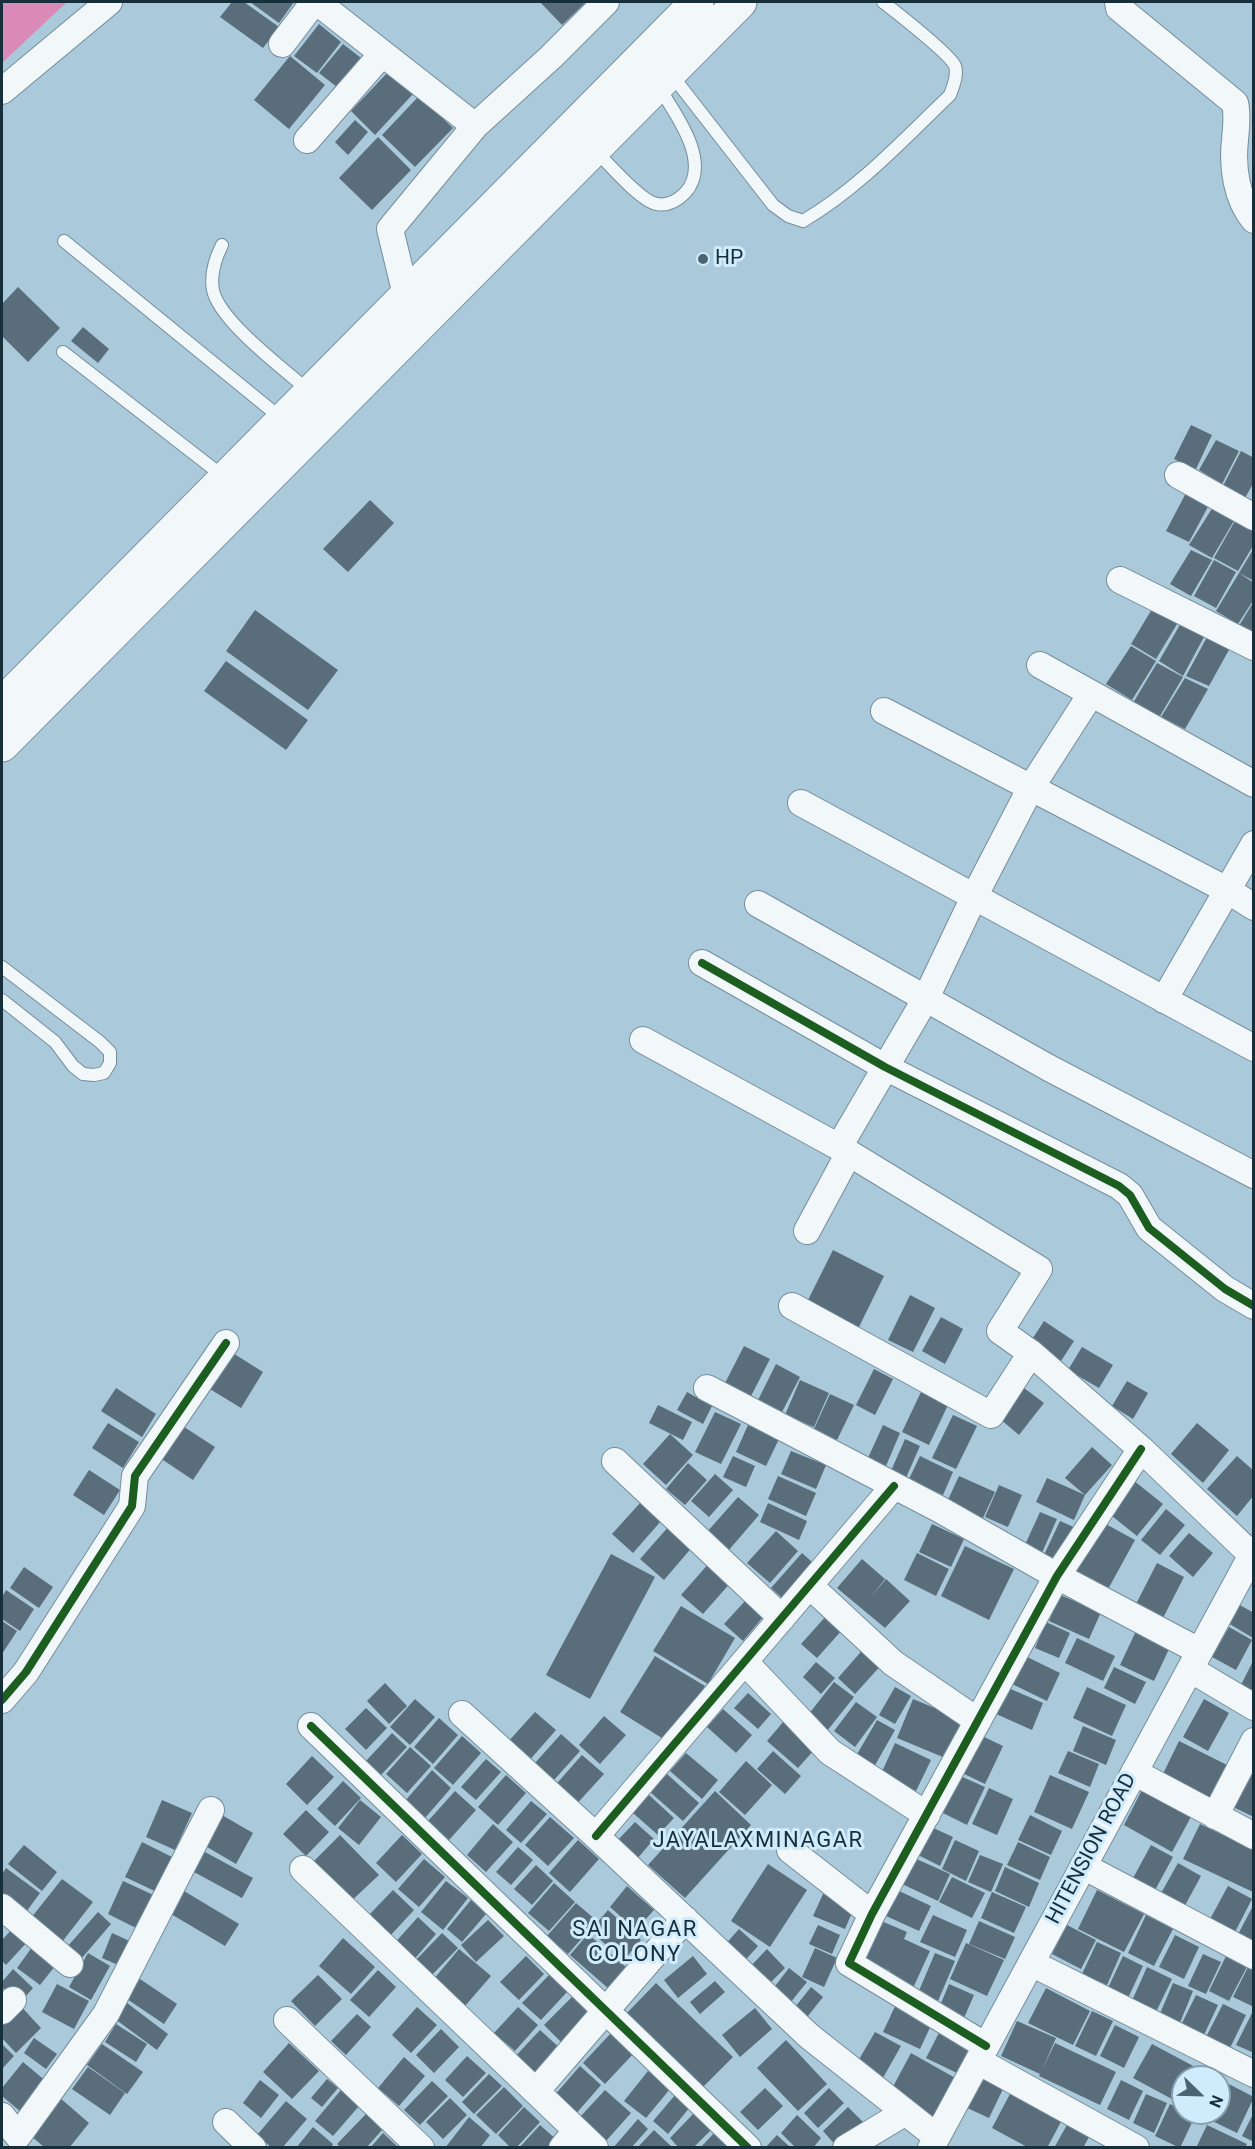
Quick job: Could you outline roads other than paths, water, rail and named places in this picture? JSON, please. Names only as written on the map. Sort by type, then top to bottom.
[{"type":"highway","points":[[2,704],[697,2]]},
{"type":"highway","points":[[2,745],[740,2]]},
{"type":"street","points":[[2,91],[109,2]]},
{"type":"street","points":[[282,44],[315,2],[475,126]]},
{"type":"street","points":[[406,295],[390,229],[475,126],[551,57],[606,2]]},
{"type":"street","points":[[1118,2],[1119,8],[1235,103],[1238,118],[1234,171],[1246,210],[1254,220]]},
{"type":"street","points":[[308,140],[382,54]]},
{"type":"street","points":[[1178,475],[1254,517]]},
{"type":"street","points":[[1120,580],[1254,647]]},
{"type":"street","points":[[1040,665],[1254,784]]},
{"type":"street","points":[[807,1231],[885,1067],[926,998],[974,897],[1030,789],[1091,694]]},
{"type":"street","points":[[884,711],[1227,890],[1254,907]]},
{"type":"street","points":[[801,803],[1254,1048]]},
{"type":"street","points":[[1164,1000],[1254,844]]},
{"type":"street","points":[[758,904],[1049,1068],[1254,1175]]},
{"type":"street","points":[[702,963],[885,1067],[1119,1186],[1130,1195],[1149,1228],[1226,1289],[1254,1306]]},
{"type":"street","points":[[644,1040],[844,1150],[1039,1269],[1000,1331],[1031,1353],[1141,1449],[1253,1555]]},
{"type":"street","points":[[792,1306],[991,1415],[1031,1353]]},
{"type":"street","points":[[2,1700],[26,1672],[132,1506],[135,1476],[226,1343]]},
{"type":"street","points":[[707,1388],[939,1509],[1057,1576],[1195,1660],[1254,1707]]},
{"type":"street","points":[[1136,2148],[982,2054],[849,1963],[872,1914],[1057,1576],[1141,1449]]},
{"type":"street","points":[[615,1461],[782,1618]]},
{"type":"street","points":[[596,1836],[894,1486]]},
{"type":"street","name":"HITENSION ROAD","points":[[934,2142],[1253,1555]]},
{"type":"street","points":[[810,1586],[893,1663],[978,1721]]},
{"type":"street","points":[[745,1662],[830,1752],[927,1815]]},
{"type":"street","points":[[462,1714],[809,2036],[904,2113],[934,2142]]},
{"type":"street","points":[[311,1726],[748,2148]]},
{"type":"street","points":[[1215,1816],[1254,1742]]},
{"type":"street","points":[[1134,1772],[1254,1836]]},
{"type":"street","points":[[2,2116],[18,2136],[106,2014],[211,1810]]},
{"type":"street","points":[[790,1850],[872,1914]]},
{"type":"street","points":[[1083,1866],[1254,1956]]},
{"type":"street","points":[[303,1869],[537,2091],[578,2142]]},
{"type":"street","points":[[2,1907],[70,1964]]},
{"type":"street","points":[[537,2091],[685,1919]]},
{"type":"street","points":[[1031,1963],[1254,2074]]},
{"type":"street","points":[[286,2020],[421,2148]]},
{"type":"street","points":[[846,2148],[904,2113]]},
{"type":"street","points":[[226,2122],[253,2148]]},
{"type":"lane","points":[[663,78],[773,205],[788,216],[803,221],[821,210],[872,170],[951,95],[955,81],[955,66],[941,50],[884,2]]},
{"type":"lane","points":[[594,149],[637,193],[655,204],[673,203],[692,185],[696,172],[694,158],[663,78]]},
{"type":"lane","points":[[64,241],[282,420]]},
{"type":"lane","points":[[222,245],[213,261],[213,290],[224,312],[252,341],[310,392]]},
{"type":"lane","points":[[63,352],[225,478]]},
{"type":"lane","points":[[2,967],[105,1047],[110,1052],[110,1063],[104,1072],[94,1075],[83,1074],[73,1066],[55,1042],[2,1000]]},
{"type":"place","name":"HP","points":[[703,259]]},
{"type":"district","name":"JAYALAXMINAGAR","points":[[758,1841]]},
{"type":"district","name":"SAI NAGAR COLONY","points":[[635,1943]]}]
